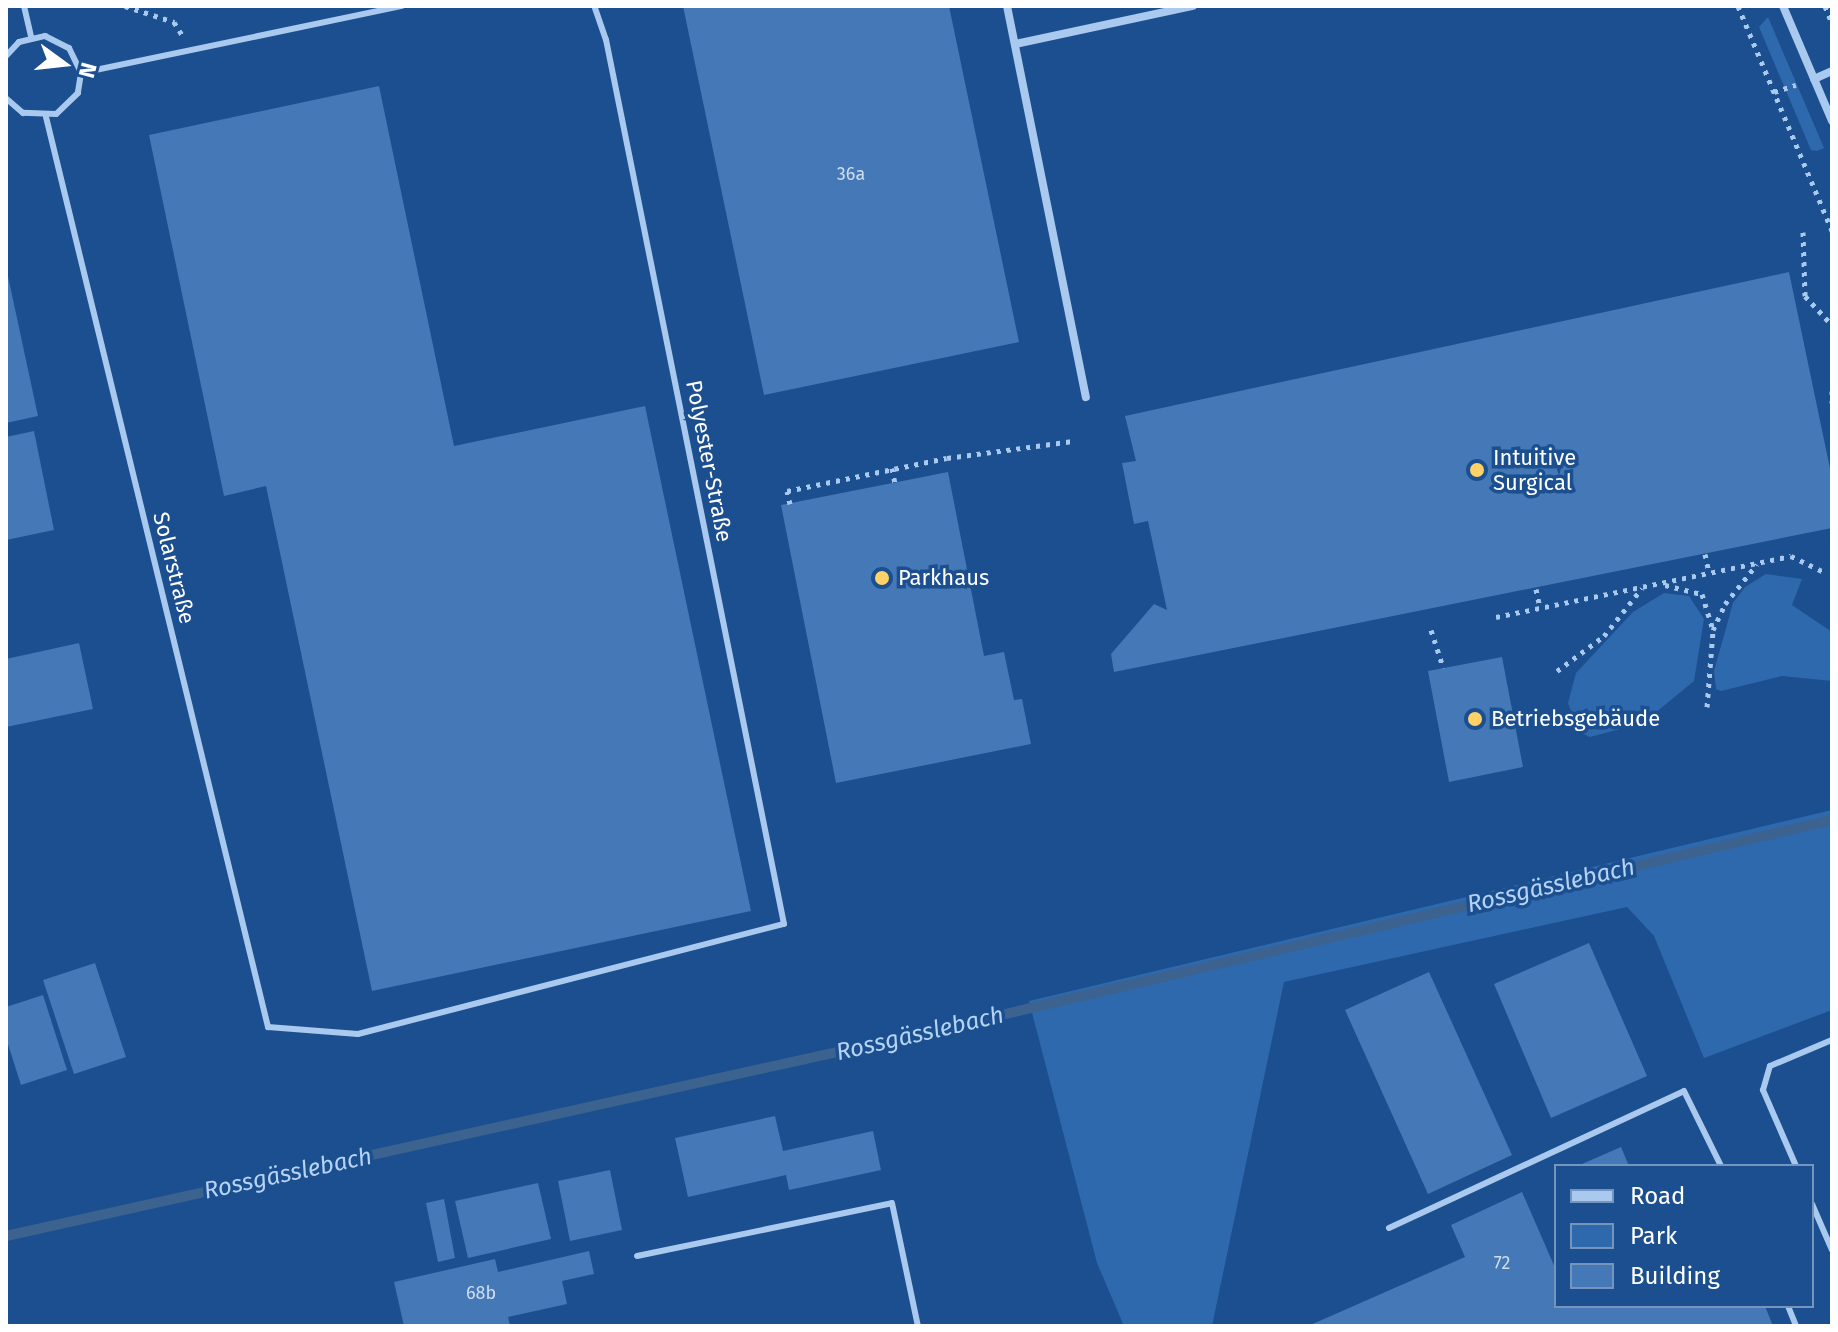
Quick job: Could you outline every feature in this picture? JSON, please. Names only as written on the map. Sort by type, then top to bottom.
[{"type":"street","points":[[1007,6],[1086,397]]},
{"type":"street","points":[[1015,44],[1193,6]]},
{"type":"street","points":[[1783,6],[1832,121]]},
{"type":"street","points":[[1814,79],[1832,71]]},
{"type":"lane","points":[[24,6],[31,37]]},
{"type":"lane","points":[[81,73],[402,6]]},
{"type":"lane","name":"Polyester-Straße","points":[[268,1027],[358,1034],[784,924],[606,40],[594,6]]},
{"type":"lane","points":[[6,56],[31,37],[45,36],[69,48],[81,73],[72,102],[46,117],[23,113],[6,98]]},
{"type":"lane","name":"Solarstraße","points":[[46,117],[268,1027]]},
{"type":"lane","points":[[1795,1164],[1763,1090],[1770,1066],[1832,1040]]},
{"type":"lane","points":[[1389,1228],[1684,1091],[1720,1164]]},
{"type":"lane","points":[[637,1256],[892,1203],[918,1326]]},
{"type":"lane","points":[[1814,1209],[1832,1250]]},
{"type":"path","points":[[125,6],[174,22],[193,50]]},
{"type":"path","points":[[1738,6],[1832,231]]},
{"type":"path","points":[[1825,6],[1832,23]]},
{"type":"path","points":[[1803,232],[1805,296],[1832,325]]},
{"type":"path","points":[[1832,391],[1832,403]]},
{"type":"path","points":[[790,504],[787,491],[892,468],[1073,441]]},
{"type":"path","points":[[892,468],[895,483]]},
{"type":"path","points":[[1705,554],[1709,573]]},
{"type":"path","points":[[1496,617],[1791,556],[1826,573]]},
{"type":"path","points":[[1707,707],[1713,630],[1725,604],[1758,563]]},
{"type":"path","points":[[1656,584],[1685,586],[1702,594],[1713,630]]},
{"type":"path","points":[[1557,671],[1604,636],[1643,587]]},
{"type":"path","points":[[1536,589],[1540,608]]},
{"type":"path","points":[[1431,630],[1443,668]]},
{"type":"green space","points":[[1768,17],[1824,148],[1817,151],[1811,150],[1759,27]]},
{"type":"green space","points":[[1766,574],[1802,579],[1792,605],[1832,632],[1832,681],[1782,676],[1721,691],[1716,689],[1714,671],[1733,603],[1745,587]]},
{"type":"green space","points":[[1664,593],[1689,596],[1704,619],[1694,681],[1643,723],[1590,737],[1579,732],[1568,703],[1576,673],[1633,612]]},
{"type":"green space","points":[[1832,810],[1832,1010],[1704,1058],[1654,936],[1627,907],[1284,982],[1212,1326],[1124,1326],[1097,1263],[1029,1001]]},
{"type":"building","points":[[683,6],[949,6],[1019,342],[764,395]]},
{"type":"building","points":[[379,86],[454,446],[645,406],[751,911],[372,991],[266,486],[224,496],[149,135]]},
{"type":"building","points":[[6,267],[38,416],[6,423]]},
{"type":"building","name":"Intuitive Surgical","points":[[1789,272],[1832,478],[1832,528],[1114,672],[1111,654],[1154,604],[1167,610],[1148,521],[1134,524],[1122,463],[1136,461],[1125,416]]},
{"type":"building","points":[[34,431],[54,530],[6,540],[6,437]]},
{"type":"building","name":"Parkhaus","points":[[948,472],[984,656],[1004,652],[1014,700],[1022,699],[1031,744],[836,783],[781,505]]},
{"type":"building","points":[[79,643],[93,709],[6,727],[6,659]]},
{"type":"building","name":"Betriebsgebäude","points":[[1502,657],[1523,767],[1449,782],[1428,671]]},
{"type":"building","points":[[1589,943],[1647,1076],[1551,1118],[1494,984]]},
{"type":"building","points":[[95,963],[126,1057],[74,1074],[43,980]]},
{"type":"building","points":[[1429,972],[1512,1155],[1428,1194],[1345,1010]]},
{"type":"building","points":[[43,995],[67,1070],[21,1085],[6,1038],[6,1007]]},
{"type":"building","points":[[775,1116],[783,1151],[873,1131],[881,1170],[789,1190],[786,1175],[688,1197],[675,1138]]},
{"type":"building","points":[[1621,1147],[1628,1164],[1582,1164]]},
{"type":"building","points":[[610,1170],[622,1230],[570,1241],[558,1181]]},
{"type":"building","points":[[538,1183],[551,1239],[468,1258],[455,1201]]},
{"type":"building","points":[[1522,1192],[1554,1265],[1554,1308],[1766,1308],[1773,1326],[1308,1326],[1465,1257],[1451,1225]]},
{"type":"building","points":[[444,1199],[455,1258],[438,1262],[426,1203]]},
{"type":"building","points":[[589,1251],[594,1274],[562,1281],[567,1304],[508,1317],[510,1326],[404,1326],[394,1282],[495,1259],[498,1272]]},
{"type":"waterway","name":"Rossgässlebach","points":[[6,1236],[950,1027],[1832,820]]},
{"type":"place","name":"Intuitive Surgical","points":[[1477,470]]},
{"type":"place","name":"Parkhaus","points":[[882,578]]},
{"type":"place","name":"Betriebsgebäude","points":[[1475,719]]}]
